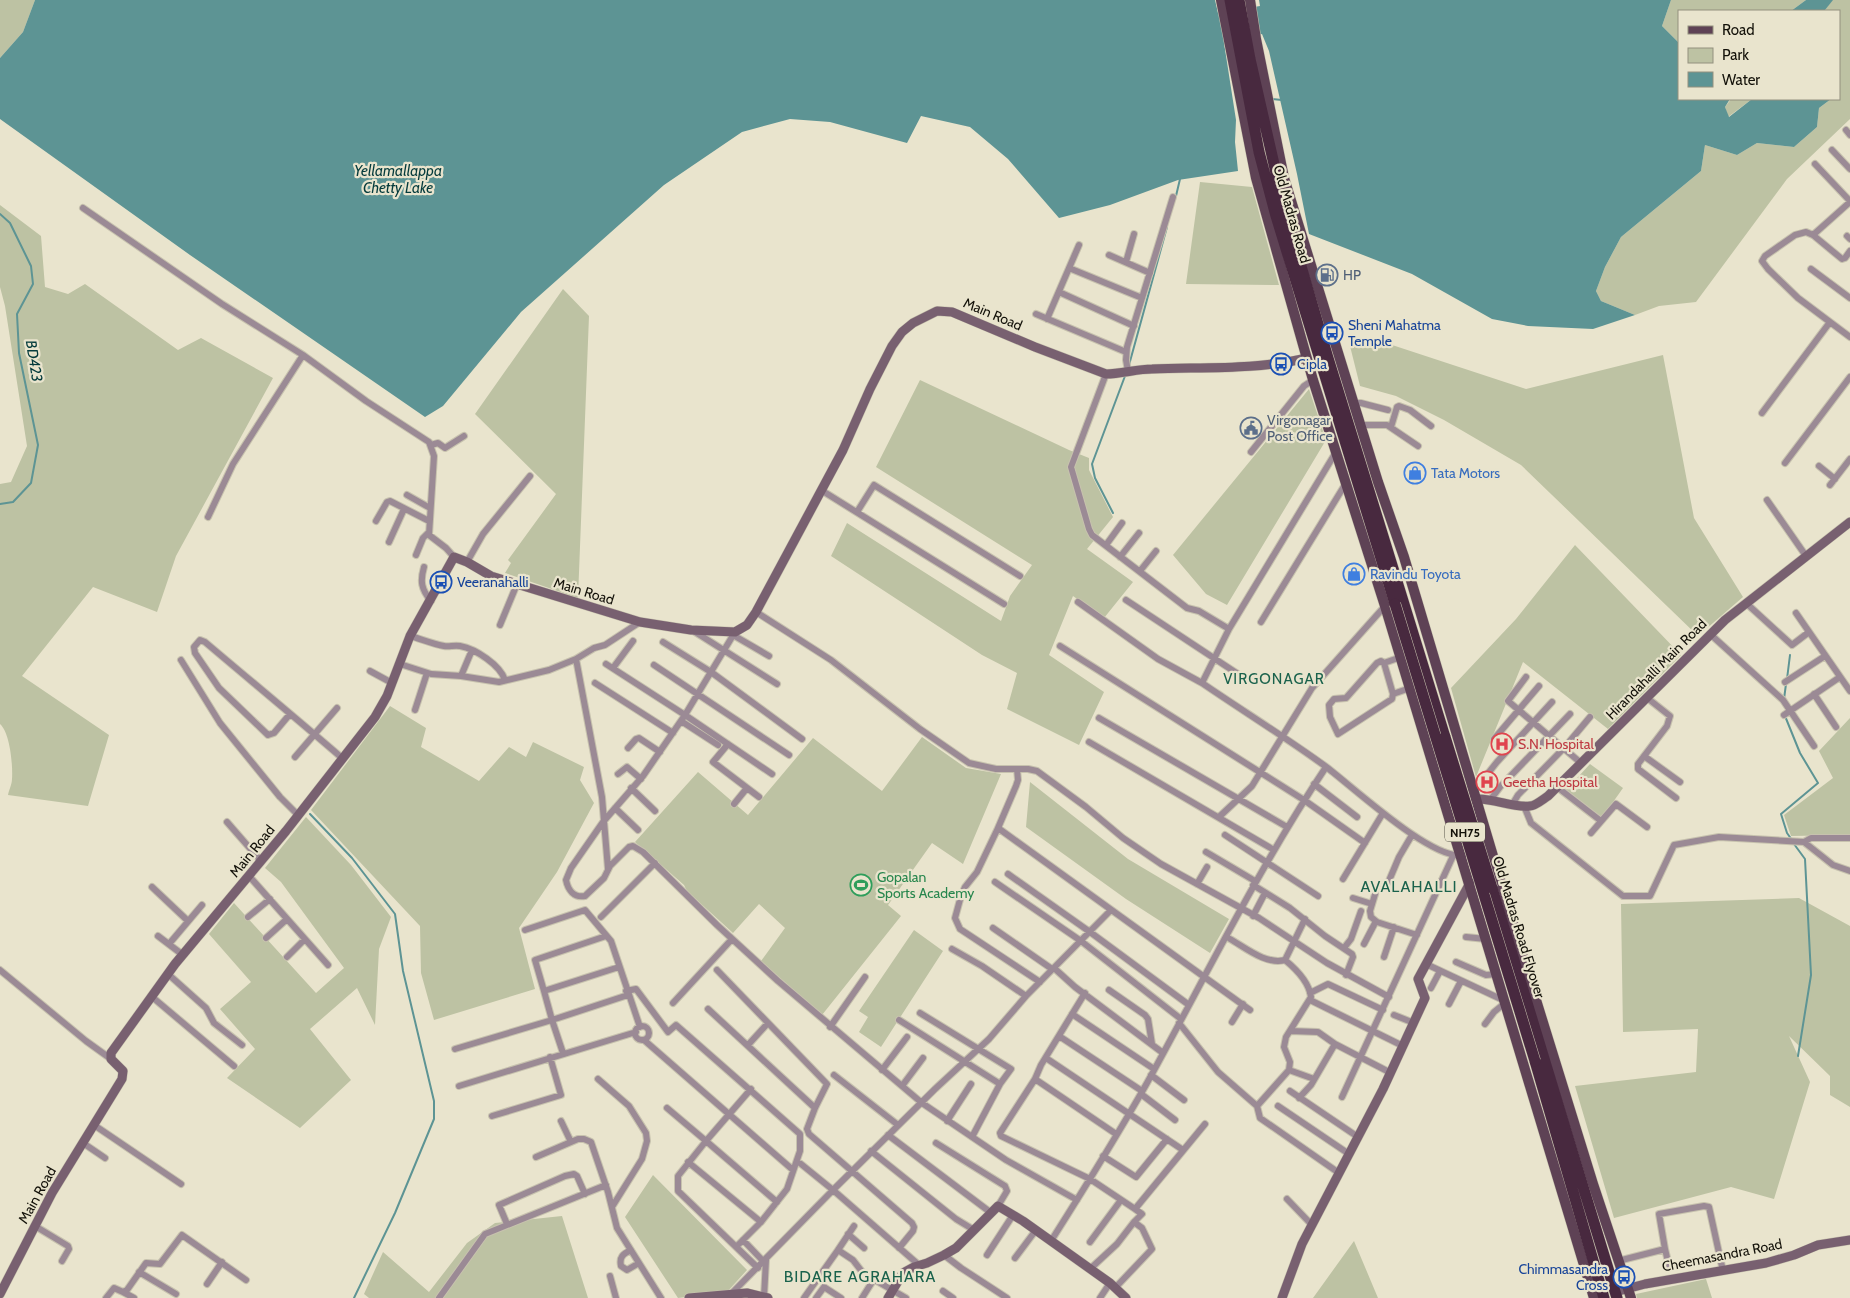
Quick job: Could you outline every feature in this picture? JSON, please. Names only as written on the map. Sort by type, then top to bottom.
[{"type":"highway","name":"Old Madras Road","points":[[1234,3],[1284,208],[1328,358],[1373,483]]},
{"type":"highway","name":"Old Madras Road","points":[[1243,42],[1259,152],[1276,216],[1394,603]]},
{"type":"highway","name":"Old Madras Road Flyover","points":[[1373,483],[1394,603],[1539,1060],[1616,1295]]},
{"type":"highway","name":"Old Madras Road Flyover","points":[[1539,1060],[1598,1297]]},
{"type":"main road","points":[[1234,3],[1243,42],[1360,425],[1373,483],[1404,556],[1584,1156],[1630,1294]]},
{"type":"main road","points":[[1243,42],[1256,178],[1307,358],[1346,482],[1394,603],[1401,657],[1457,856],[1470,883],[1505,1002],[1598,1297]]},
{"type":"street","points":[[1832,150],[1850,169]]},
{"type":"street","points":[[1813,235],[1850,203],[1815,164]]},
{"type":"street","points":[[1128,371],[1126,352],[1173,197]]},
{"type":"street","points":[[83,208],[222,304],[303,355],[366,401],[426,440],[431,445],[434,456],[428,533],[430,538],[449,550],[454,557]]},
{"type":"street","points":[[1850,251],[1842,259],[1813,235],[1806,232],[1796,234],[1762,260],[1768,270],[1798,298],[1850,337]]},
{"type":"street","points":[[1126,262],[1134,234]]},
{"type":"street","points":[[1047,319],[1079,245]]},
{"type":"street","points":[[1109,255],[1150,273]]},
{"type":"street","points":[[1069,268],[1142,298]]},
{"type":"street","points":[[1811,269],[1850,298]]},
{"type":"street","points":[[1059,292],[1134,326]]},
{"type":"street","name":"Main Road","points":[[0,1294],[52,1193],[123,1075],[120,1067],[111,1059],[111,1053],[168,974],[262,860],[375,717],[392,683],[410,636],[454,557],[491,576],[640,622],[734,634],[747,625],[756,612],[843,450],[870,388],[892,346],[902,332],[913,323],[937,311],[952,312],[1106,374],[1128,371],[1281,364],[1307,358]]},
{"type":"street","points":[[1036,314],[1126,352]]},
{"type":"street","points":[[1762,413],[1830,322]]},
{"type":"street","points":[[208,517],[233,464],[303,355]]},
{"type":"street","points":[[1106,374],[1071,467],[1089,529],[1092,534],[1120,557],[1187,608],[1199,611],[1229,629]]},
{"type":"street","points":[[1786,463],[1850,377]]},
{"type":"street","points":[[1251,452],[1304,386],[1314,380]]},
{"type":"street","points":[[1353,403],[1361,403],[1388,410]]},
{"type":"street","points":[[1391,427],[1397,407],[1399,406],[1410,410],[1431,426]]},
{"type":"street","points":[[1360,425],[1384,424],[1418,446]]},
{"type":"street","points":[[431,445],[438,442],[445,448],[464,436]]},
{"type":"street","points":[[1202,683],[1229,629],[1337,452]]},
{"type":"street","points":[[1830,485],[1850,459]]},
{"type":"street","points":[[1819,466],[1835,478]]},
{"type":"street","points":[[467,562],[483,534],[530,476]]},
{"type":"street","points":[[1261,622],[1346,482]]},
{"type":"street","points":[[857,512],[874,484],[1020,576]]},
{"type":"street","points":[[821,490],[1004,604]]},
{"type":"street","points":[[407,495],[430,508]]},
{"type":"street","points":[[1767,500],[1806,556]]},
{"type":"street","points":[[376,521],[388,501],[429,521]]},
{"type":"street","points":[[389,542],[404,509]]},
{"type":"street","name":"Hirandahalli Main Road","points":[[1475,795],[1512,805],[1524,806],[1531,806],[1548,796],[1710,634],[1746,603],[1850,522]]},
{"type":"street","points":[[1106,544],[1122,523]]},
{"type":"street","points":[[416,555],[423,538],[428,533]]},
{"type":"street","points":[[1120,557],[1139,533]]},
{"type":"street","points":[[1140,571],[1156,551]]},
{"type":"street","points":[[424,567],[421,583],[425,594],[431,601]]},
{"type":"street","points":[[500,625],[517,584]]},
{"type":"street","points":[[1126,600],[1214,660],[1244,678]]},
{"type":"street","points":[[1078,602],[1158,659],[1202,683],[1326,767],[1412,835],[1457,856],[1490,846]]},
{"type":"street","points":[[1219,817],[1240,799],[1260,773],[1312,688],[1394,603]]},
{"type":"street","points":[[1746,603],[1792,645],[1809,632]]},
{"type":"street","points":[[756,612],[831,660],[920,729],[969,763],[996,769],[1028,769],[1038,771],[1123,838],[1161,864],[1240,908],[1346,974],[1389,997]]},
{"type":"street","points":[[1796,613],[1850,691]]},
{"type":"street","points":[[400,664],[427,673],[461,676],[487,681],[505,680],[550,670],[576,659],[594,648],[613,640],[640,622]]},
{"type":"street","points":[[691,630],[777,684]]},
{"type":"street","points":[[769,656],[734,634],[685,715],[660,752],[641,779],[631,788],[603,822],[570,868],[566,876],[567,885],[573,894],[581,897],[584,896],[604,878],[616,859],[632,846],[643,852],[732,939],[830,1027],[922,1103],[1006,1160],[1077,1200]]},
{"type":"street","points":[[1710,634],[1784,700],[1814,746]]},
{"type":"street","points":[[410,636],[443,646],[459,646],[472,650],[495,667],[505,680]]},
{"type":"street","points":[[290,714],[274,733],[268,735],[219,688],[195,653],[194,647],[200,640],[205,642],[342,758]]},
{"type":"street","points":[[613,668],[633,641]]},
{"type":"street","points":[[663,642],[711,672],[802,739]]},
{"type":"street","points":[[1060,646],[1304,800],[1365,843]]},
{"type":"street","points":[[461,676],[472,650]]},
{"type":"street","points":[[1784,682],[1825,656]]},
{"type":"street","points":[[1384,663],[1393,694],[1391,701],[1338,734],[1330,717],[1329,705],[1334,698],[1346,698],[1377,663],[1382,661],[1384,663],[1401,657]]},
{"type":"street","points":[[576,659],[602,797],[608,869]]},
{"type":"street","points":[[181,660],[220,723],[280,797],[298,814]]},
{"type":"street","points":[[606,664],[772,774]]},
{"type":"street","points":[[654,665],[789,755]]},
{"type":"street","points":[[370,671],[392,683]]},
{"type":"street","points":[[415,710],[427,673]]},
{"type":"street","points":[[1784,715],[1840,676]]},
{"type":"street","points":[[1526,677],[1508,701],[1581,763]]},
{"type":"street","points":[[595,684],[672,733]]},
{"type":"street","points":[[1494,739],[1539,686]]},
{"type":"street","points":[[1393,694],[1410,688]]},
{"type":"street","points":[[1814,694],[1836,727]]},
{"type":"street","points":[[1646,697],[1670,716],[1667,726],[1638,764],[1638,769],[1676,798]]},
{"type":"street","points":[[1475,795],[1491,768],[1552,702]]},
{"type":"street","points":[[295,757],[337,708]]},
{"type":"street","points":[[1491,799],[1570,714]]},
{"type":"street","points":[[1512,805],[1518,795],[1564,748],[1590,717]]},
{"type":"street","points":[[1100,718],[1287,827]]},
{"type":"street","points":[[681,721],[718,745]]},
{"type":"street","points":[[628,748],[639,738],[660,752]]},
{"type":"street","points":[[1089,742],[1274,850]]},
{"type":"street","points":[[728,744],[713,762],[759,797]]},
{"type":"street","points":[[1644,756],[1680,782]]},
{"type":"street","points":[[618,774],[627,767],[641,779]]},
{"type":"street","points":[[1051,1241],[1128,1115],[1254,883],[1326,767]]},
{"type":"street","points":[[1017,770],[1018,780],[1000,825],[977,872],[963,892],[955,918],[960,929],[1040,982]]},
{"type":"street","points":[[1314,784],[1357,817]]},
{"type":"street","points":[[1558,786],[1601,822]]},
{"type":"street","points":[[631,788],[655,811]]},
{"type":"street","points":[[734,804],[747,788]]},
{"type":"street","points":[[1591,833],[1616,804],[1647,827]]},
{"type":"street","points":[[1524,806],[1531,823],[1623,896],[1650,896],[1674,845],[1719,837],[1804,842],[1833,865],[1850,871]]},
{"type":"street","points":[[614,808],[638,830]]},
{"type":"street","points":[[1343,879],[1383,813]]},
{"type":"street","points":[[227,822],[262,860]]},
{"type":"street","points":[[1000,825],[998,828],[1250,1010]]},
{"type":"street","points":[[1225,835],[1318,896]]},
{"type":"street","points":[[1412,835],[1399,857],[1388,884],[1376,891],[1370,914],[1377,922],[1417,935]]},
{"type":"street","points":[[1804,842],[1810,838],[1850,838]]},
{"type":"street","points":[[1206,852],[1290,908],[1344,948],[1353,957],[1346,974]]},
{"type":"street","points":[[1342,1096],[1417,935],[1457,856]]},
{"type":"street","points":[[601,917],[655,863]]},
{"type":"street","points":[[1197,884],[1207,867]]},
{"type":"street","points":[[1008,874],[1189,1004]]},
{"type":"street","points":[[249,876],[328,965]]},
{"type":"street","points":[[995,882],[1081,941],[1180,1021],[1218,1072],[1257,1106],[1260,1118],[1339,1173]]},
{"type":"street","points":[[1282,1298],[1296,1258],[1391,1073],[1426,996],[1418,981],[1470,883]]},
{"type":"street","points":[[152,887],[188,921]]},
{"type":"street","points":[[1253,916],[1266,893]]},
{"type":"street","points":[[1353,898],[1372,904]]},
{"type":"street","points":[[248,917],[270,899]]},
{"type":"street","points":[[169,944],[202,906]]},
{"type":"street","points":[[525,930],[585,910],[611,941],[638,1030],[638,1038],[644,1040],[793,1170]]},
{"type":"street","points":[[732,1294],[871,1151],[978,1049],[1026,996],[1110,910]]},
{"type":"street","points":[[1344,948],[1354,933],[1361,910]]},
{"type":"street","points":[[266,938],[287,919]]},
{"type":"street","points":[[1285,960],[1305,919]]},
{"type":"street","points":[[1364,944],[1377,922]]},
{"type":"street","points":[[1384,957],[1394,927]]},
{"type":"street","points":[[993,928],[1053,968],[1163,1053]]},
{"type":"street","points":[[158,936],[183,955]]},
{"type":"street","points":[[563,1053],[534,960],[606,936]]},
{"type":"street","points":[[1466,937],[1486,939]]},
{"type":"street","points":[[287,957],[305,939]]},
{"type":"street","points":[[673,1003],[732,939]]},
{"type":"street","points":[[1230,939],[1265,959],[1285,960]]},
{"type":"street","points":[[952,949],[982,966],[1026,996]]},
{"type":"street","points":[[1285,960],[1301,976],[1310,996],[1373,1032],[1403,1046]]},
{"type":"street","points":[[1456,962],[1486,975],[1497,974]]},
{"type":"street","points":[[1426,964],[1505,1002],[1494,1012],[1486,1024]]},
{"type":"street","points":[[544,991],[619,967]]},
{"type":"street","points":[[0,970],[86,1041],[111,1059]]},
{"type":"street","points":[[717,970],[827,1084],[807,1129],[809,1134],[912,1224],[914,1227],[913,1231],[899,1248]]},
{"type":"street","points":[[1431,988],[1440,971]]},
{"type":"street","points":[[168,974],[206,1008],[214,1023],[242,1045]]},
{"type":"street","points":[[830,1027],[865,977]]},
{"type":"street","points":[[1449,1004],[1461,981]]},
{"type":"street","points":[[1257,1106],[1289,1070],[1290,1062],[1284,1047],[1286,1037],[1310,996],[1328,984],[1383,1010]]},
{"type":"street","points":[[455,1049],[552,1020],[636,989],[668,1032],[676,1025],[800,1134],[801,1145],[787,1189],[761,1222],[736,1247]]},
{"type":"street","points":[[1109,990],[1145,1015],[1148,1019],[1152,1044]]},
{"type":"street","points":[[1085,993],[1035,1079],[1000,1133],[1001,1136],[1090,1179],[1142,1214],[1117,1244],[1090,1269]]},
{"type":"street","points":[[151,996],[234,1066]]},
{"type":"street","points":[[1232,1022],[1243,1004]]},
{"type":"street","points":[[708,1009],[815,1108]]},
{"type":"street","points":[[920,1013],[1010,1069],[972,1137]]},
{"type":"street","points":[[1072,1014],[1152,1072],[1184,1100]]},
{"type":"street","points":[[1394,1015],[1414,1023]]},
{"type":"street","points":[[899,1020],[1000,1084]]},
{"type":"street","points":[[748,1046],[768,1022]]},
{"type":"street","points":[[459,1086],[646,1027],[649,1030],[648,1037],[644,1040]]},
{"type":"street","points":[[1290,1031],[1318,1032],[1335,1044],[1391,1073]]},
{"type":"street","points":[[1059,1036],[1141,1092],[1175,1120]]},
{"type":"street","points":[[882,1070],[907,1037]]},
{"type":"street","points":[[1299,1098],[1306,1092],[1335,1044]]},
{"type":"street","points":[[492,1116],[561,1095],[550,1057]]},
{"type":"street","points":[[902,1086],[922,1058]]},
{"type":"street","points":[[1046,1058],[1128,1115],[1183,1150]]},
{"type":"street","points":[[1289,1070],[1314,1079]]},
{"type":"street","points":[[834,1075],[898,1125]]},
{"type":"street","points":[[598,1079],[629,1106],[646,1133],[648,1141],[642,1160],[612,1207]]},
{"type":"street","points":[[1035,1079],[1116,1134]]},
{"type":"street","points":[[947,1121],[971,1084]]},
{"type":"street","points":[[750,1090],[688,1162],[678,1176],[678,1190],[758,1268]]},
{"type":"street","points":[[1290,1091],[1358,1137]]},
{"type":"street","points":[[1278,1106],[1349,1154]]},
{"type":"street","points":[[667,1108],[777,1202]]},
{"type":"street","points":[[561,1121],[572,1142]]},
{"type":"street","points":[[94,1124],[181,1184]]},
{"type":"street","points":[[1135,1209],[1206,1124]]},
{"type":"street","points":[[888,1135],[990,1212]]},
{"type":"street","points":[[536,1157],[572,1142],[584,1139],[591,1142],[606,1185],[617,1228],[661,1298]]},
{"type":"street","points":[[1103,1156],[1136,1177],[1167,1139]]},
{"type":"street","points":[[83,1143],[105,1158]]},
{"type":"street","points":[[891,1294],[904,1273],[956,1248],[998,1206],[1007,1191],[1005,1186],[936,1143]]},
{"type":"street","points":[[871,1151],[956,1220],[974,1230]]},
{"type":"street","points":[[688,1162],[761,1222]]},
{"type":"street","points":[[801,1164],[920,1265]]},
{"type":"street","points":[[507,1224],[498,1204],[564,1176],[574,1174],[577,1176],[585,1194]]},
{"type":"street","points":[[439,1298],[485,1234],[606,1185]]},
{"type":"street","points":[[1287,1199],[1312,1225]]},
{"type":"street","points":[[1090,1242],[1120,1200]]},
{"type":"street","points":[[998,1206],[1036,1230],[1112,1285],[1126,1298]]},
{"type":"street","points":[[1669,1266],[1660,1214],[1709,1207],[1723,1270]]},
{"type":"street","points":[[987,1255],[1013,1215]]},
{"type":"street","points":[[1100,1298],[1152,1249],[1142,1228],[1134,1222]]},
{"type":"street","points":[[35,1226],[68,1246],[69,1249],[62,1261]]},
{"type":"street","points":[[804,1298],[854,1226]]},
{"type":"street","points":[[1015,1258],[1036,1230]]},
{"type":"street","points":[[848,1234],[864,1248]]},
{"type":"street","points":[[123,1292],[127,1290],[146,1263],[160,1264],[182,1235],[246,1280]]},
{"type":"street","points":[[689,1298],[747,1293],[766,1297],[765,1261],[744,1240]]},
{"type":"street","name":"Cheemasandra Road","points":[[1616,1295],[1630,1294],[1645,1284],[1766,1263],[1794,1255],[1818,1245],[1850,1240]]},
{"type":"street","points":[[1618,1261],[1665,1249]]},
{"type":"street","points":[[631,1250],[622,1256],[620,1260],[622,1266],[627,1270],[639,1263]]},
{"type":"street","points":[[838,1250],[853,1260],[863,1273],[891,1294],[906,1298]]},
{"type":"street","points":[[944,1255],[1007,1298]]},
{"type":"street","points":[[208,1284],[222,1262]]},
{"type":"street","points":[[139,1272],[176,1294]]},
{"type":"street","points":[[610,1276],[616,1298]]},
{"type":"street","points":[[862,1298],[874,1280]]},
{"type":"street","points":[[816,1298],[824,1287],[841,1298]]},
{"type":"street","points":[[106,1298],[114,1288],[134,1298]]},
{"type":"street","points":[[943,1290],[953,1298]]},
{"type":"green space","points":[[0,0],[35,0],[23,32],[0,58]]},
{"type":"green space","points":[[1671,0],[1806,0],[1792,10],[1678,10],[1678,42],[1662,26]]},
{"type":"green space","points":[[1832,0],[1850,0],[1850,119],[1787,179],[1696,302],[1659,306],[1635,315],[1601,301],[1596,291],[1605,267],[1621,237],[1701,171],[1705,145],[1737,155],[1757,143],[1794,147],[1817,127],[1819,108],[1830,100],[1840,100],[1840,10],[1825,10]]},
{"type":"green space","points":[[1730,100],[1751,100],[1728,117],[1725,107]]},
{"type":"green space","points":[[1200,182],[1252,187],[1279,285],[1186,284]]},
{"type":"green space","points":[[0,205],[41,236],[45,287],[68,294],[85,284],[178,350],[201,338],[273,378],[176,556],[157,612],[93,587],[22,676],[109,735],[88,806],[8,795],[12,781],[11,758],[6,734],[0,724],[0,484],[11,482],[27,446],[5,306],[0,287]]},
{"type":"green space","points":[[563,289],[589,316],[578,598],[505,573],[511,563],[508,560],[556,494],[475,414]]},
{"type":"green space","points":[[1349,342],[1383,342],[1526,389],[1663,355],[1694,518],[1743,597],[1698,636],[1521,465],[1444,420],[1396,396],[1360,386]]},
{"type":"green space","points":[[920,380],[1089,458],[1089,470],[1113,517],[1087,549],[1133,582],[1104,618],[1073,596],[1049,655],[1104,692],[1079,745],[1007,709],[1017,673],[982,655],[831,556],[847,523],[1001,621],[1010,596],[1032,565],[876,467]]},
{"type":"green space","points":[[1309,389],[1326,440],[1227,605],[1206,594],[1173,555]]},
{"type":"green space","points":[[1575,545],[1681,655],[1608,729],[1523,662],[1476,777],[1451,688],[1516,619]]},
{"type":"green space","points":[[390,706],[426,728],[421,747],[479,781],[509,747],[526,757],[533,742],[584,767],[580,780],[594,803],[557,872],[519,928],[535,989],[434,1020],[421,973],[420,926],[311,810]]},
{"type":"green space","points":[[1850,718],[1850,835],[1791,836],[1784,815],[1833,778],[1819,751]]},
{"type":"green space","points":[[922,737],[966,768],[1001,774],[963,864],[932,843],[888,905],[901,916],[822,1015],[761,961],[785,928],[759,904],[733,933],[687,891],[684,885],[635,842],[698,772],[748,815],[813,738],[882,791]]},
{"type":"green space","points":[[1590,764],[1623,788],[1601,819],[1566,790]]},
{"type":"green space","points":[[1030,782],[1128,859],[1229,919],[1210,953],[1126,899],[1026,827]]},
{"type":"green space","points":[[306,817],[351,865],[391,917],[379,949],[375,1025],[357,988],[310,1029],[351,1080],[300,1128],[227,1078],[255,1049],[220,1009],[251,982],[209,934],[234,903],[316,993],[344,968],[281,882],[265,868]]},
{"type":"green space","points":[[1799,898],[1850,926],[1850,1107],[1830,1095],[1830,1076],[1789,1036],[1810,1082],[1774,1199],[1731,1187],[1614,1218],[1575,1086],[1696,1072],[1698,1029],[1623,1032],[1621,904]]},
{"type":"green space","points":[[914,930],[943,951],[881,1047],[859,1032],[868,1017],[859,1011]]},
{"type":"green space","points":[[653,1175],[747,1270],[727,1292],[678,1298],[625,1217]]},
{"type":"green space","points":[[562,1216],[588,1298],[369,1298],[364,1294],[383,1252],[429,1292],[467,1243],[495,1223]]},
{"type":"green space","points":[[1354,1241],[1378,1298],[1313,1298]]},
{"type":"green space","points":[[1706,1279],[1712,1298],[1637,1298],[1636,1294]]},
{"type":"water","name":"Yellamallappa Chetty Lake","points":[[35,0],[1215,0],[1218,13],[1260,6],[1259,0],[1671,0],[1662,26],[1678,42],[1678,100],[1729,100],[1725,107],[1729,117],[1751,100],[1830,100],[1819,108],[1817,127],[1794,147],[1757,143],[1737,155],[1705,145],[1701,171],[1621,237],[1605,267],[1596,291],[1601,301],[1635,315],[1593,329],[1528,326],[1492,319],[1412,274],[1309,234],[1269,51],[1262,34],[1224,43],[1236,120],[1235,142],[1238,171],[1178,180],[1110,205],[1059,218],[1008,159],[970,127],[921,116],[907,143],[830,122],[790,119],[742,132],[664,185],[521,312],[443,406],[425,417],[190,255],[0,119],[0,58],[23,32]]},
{"type":"water","points":[[1806,0],[1833,0],[1825,10],[1792,10]]},
{"type":"waterway","points":[[1272,99],[1282,100]]},
{"type":"waterway","points":[[1176,196],[1180,179]]},
{"type":"waterway","name":"BD423","points":[[0,214],[10,223],[31,266],[33,284],[17,314],[19,353],[38,445],[31,483],[13,502],[0,504]]},
{"type":"waterway","points":[[1129,365],[1167,227]]},
{"type":"waterway","points":[[1113,513],[1095,478],[1092,464],[1125,376]]},
{"type":"waterway","points":[[1787,679],[1790,655]]},
{"type":"waterway","points":[[1784,699],[1786,684]]},
{"type":"waterway","points":[[1785,716],[1800,753],[1818,783],[1781,814],[1787,833],[1792,840]]},
{"type":"waterway","points":[[310,814],[352,858],[395,914],[403,971],[434,1101],[434,1119],[395,1213],[354,1298]]},
{"type":"waterway","points":[[1794,844],[1805,859],[1811,975],[1798,1056]]},
{"type":"place","name":"HP","points":[[1327,275]]},
{"type":"place","name":"Sheni Mahatma Temple","points":[[1332,333]]},
{"type":"place","name":"Cipla","points":[[1281,364]]},
{"type":"place","name":"Virgonagar Post Office","points":[[1251,428]]},
{"type":"place","name":"Tata Motors","points":[[1415,473]]},
{"type":"place","name":"Ravindu Toyota","points":[[1354,574]]},
{"type":"place","name":"Veeranahalli","points":[[441,582]]},
{"type":"place","name":"S.N. Hospital","points":[[1502,744]]},
{"type":"place","name":"Geetha Hospital","points":[[1487,782]]},
{"type":"place","name":"Gopalan Sports Academy","points":[[861,885]]},
{"type":"place","name":"Chimmasandra Cross","points":[[1624,1277]]},
{"type":"district","name":"VIRGONAGAR","points":[[1274,679]]},
{"type":"district","name":"AVALAHALLI","points":[[1409,886]]},
{"type":"district","name":"BIDARE AGRAHARA","points":[[860,1276]]}]
